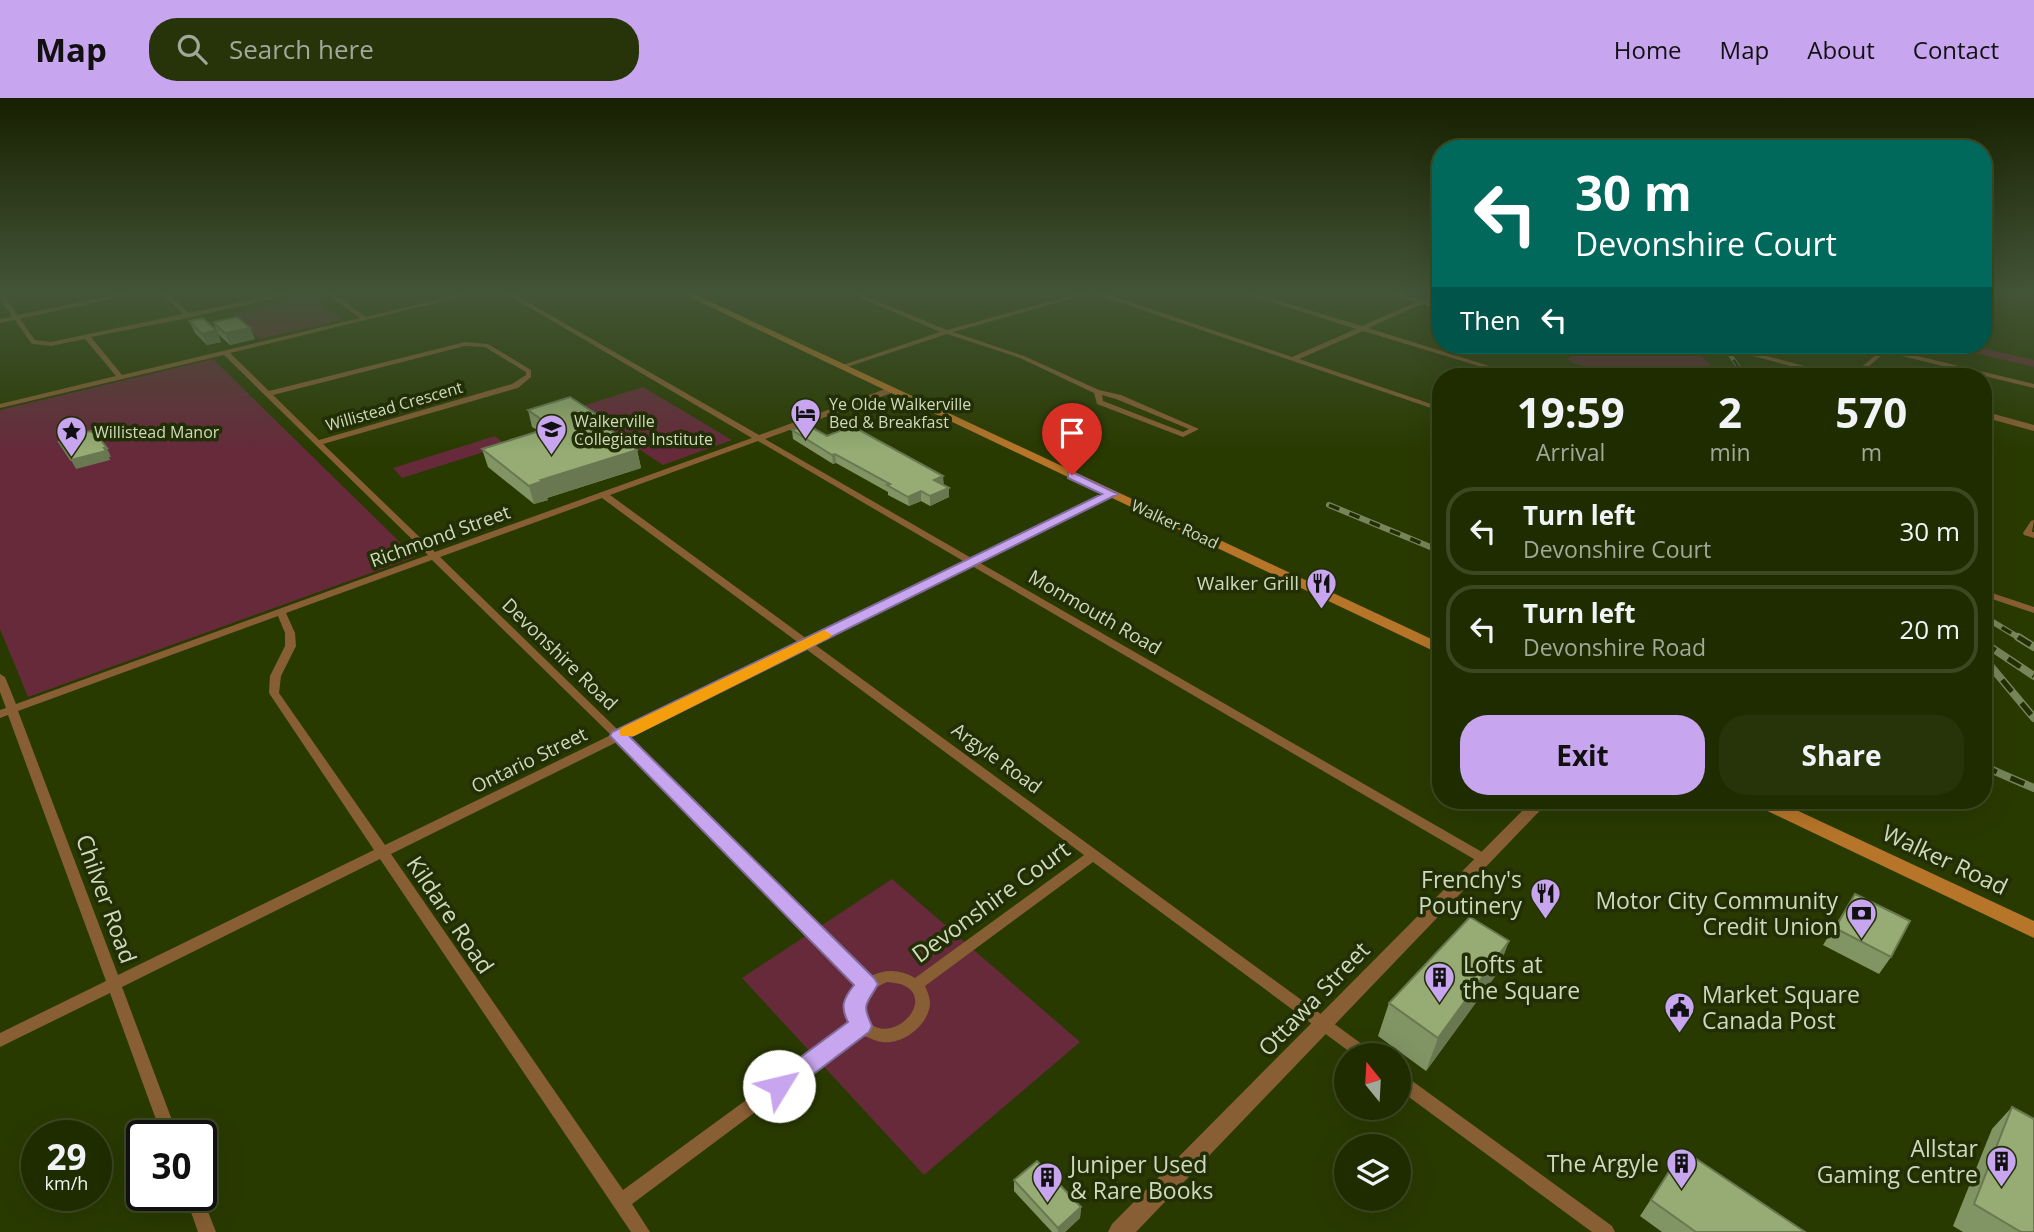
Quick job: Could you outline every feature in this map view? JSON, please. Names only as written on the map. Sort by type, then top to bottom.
[{"type":"main road","name":"Walker Road","points":[[795,345],[1432,645]]},
{"type":"main road","name":"Walker Road","points":[[1778,809],[2034,929]]},
{"type":"street","points":[[94,345],[120,377]]},
{"type":"street","points":[[0,406],[255,345]]},
{"type":"street","name":"Willistead Crescent","points":[[267,394],[461,345]]},
{"type":"street","name":"Willistead Crescent","points":[[317,443],[515,386],[529,376],[528,371],[484,345]]},
{"type":"street","name":"Monmouth Road","points":[[598,345],[1485,859]]},
{"type":"street","points":[[842,367],[908,345]]},
{"type":"street","points":[[988,345],[1022,357],[1097,392],[1118,397],[1195,429],[1183,435],[1100,402],[1097,392]]},
{"type":"street","points":[[1251,345],[1432,405]]},
{"type":"street","points":[[1293,359],[1324,345]]},
{"type":"street","name":"Devonshire Road","points":[[225,352],[867,984]]},
{"type":"street","points":[[1446,354],[1492,368]]},
{"type":"street","points":[[1751,354],[1806,368]]},
{"type":"street","points":[[1863,368],[1879,354]]},
{"type":"street","points":[[1901,354],[1959,368]]},
{"type":"street","points":[[1992,376],[2034,386]]},
{"type":"street","name":"Richmond Street","points":[[7,712],[891,390]]},
{"type":"street","points":[[1992,416],[2034,428]]},
{"type":"street","name":"Ontario Street","points":[[0,1040],[1112,494]]},
{"type":"street","name":"Argyle Road","points":[[604,495],[1349,1043]]},
{"type":"street","points":[[2031,534],[2034,523]]},
{"type":"street","points":[[1992,596],[2034,610]]},
{"type":"street","name":"Kildare Road","points":[[281,612],[291,637],[291,647],[275,673],[274,693],[641,1232]]},
{"type":"street","name":"Chilver Road","points":[[0,677],[7,712],[164,1120]]},
{"type":"street","name":"Ottawa Street","points":[[1120,1232],[1533,809]]},
{"type":"street","name":"Devonshire Court","points":[[916,985],[1093,855]]},
{"type":"street","name":"Devonshire Court","points":[[861,1026],[875,1034],[887,1035],[909,1027],[922,1011],[922,993],[908,980],[887,976],[867,984]]},
{"type":"street","points":[[621,1202],[861,1026],[853,1012],[854,1002],[867,984]]},
{"type":"street","points":[[1411,1090],[1606,1232]]},
{"type":"street","points":[[199,1211],[207,1232]]},
{"type":"shaded area","points":[[1992,350],[2034,360],[2034,367],[1979,354],[1992,354]]},
{"type":"shaded area","points":[[1575,354],[1700,354],[1713,368],[1590,368],[1567,359]]},
{"type":"shaded area","points":[[213,359],[415,557],[28,697],[0,629],[0,410]]},
{"type":"shaded area","points":[[643,387],[732,440],[663,465],[576,408]]},
{"type":"shaded area","points":[[495,436],[506,445],[402,478],[393,468]]},
{"type":"shaded area","points":[[892,879],[1080,1042],[924,1175],[742,978]]},
{"type":"building","points":[[570,397],[596,414],[592,416],[637,450],[529,486],[482,449],[552,427],[528,410]]},
{"type":"building","points":[[807,425],[827,436],[852,426],[943,476],[934,480],[949,488],[930,496],[921,491],[908,497],[887,485],[890,484],[835,454],[832,455],[792,430]]},
{"type":"building","points":[[90,431],[95,433],[107,448],[104,448],[106,451],[71,460],[59,442]]},
{"type":"building","points":[[1855,894],[1910,921],[1891,957],[1835,928]]},
{"type":"building","points":[[1470,917],[1509,941],[1438,1038],[1389,1003]]},
{"type":"building","name":"Allstar Gaming Centre","points":[[2012,1107],[2034,1119],[2034,1232],[2021,1232],[1974,1204]]},
{"type":"building","points":[[1683,1150],[1805,1232],[1696,1232],[1651,1200]]},
{"type":"building","name":"Juniper Used & Rare Books","points":[[1037,1161],[1081,1207],[1058,1228],[1014,1180]]},
{"type":"railway","points":[[1729,354],[1739,368]]},
{"type":"railway","points":[[1329,505],[1432,548]]},
{"type":"railway","points":[[1992,621],[2021,639]]},
{"type":"railway","points":[[2018,637],[2034,647]]},
{"type":"railway","points":[[1992,648],[2034,676]]},
{"type":"railway","points":[[1992,668],[2034,718]]},
{"type":"railway","points":[[1992,770],[2034,788]]},
{"type":"slow traffic","points":[[627,732],[824,635]]},
{"type":"place","name":"Ye Olde Walkerville Bed & Breakfast","points":[[806,440]]},
{"type":"place","name":"Walkerville Collegiate Institute","points":[[551,457]]},
{"type":"place","name":"Willistead Manor","points":[[71,459]]},
{"type":"place","name":"Walker Grill","points":[[1322,610]]},
{"type":"place","name":"Frenchy's Poutinery","points":[[1545,920]]},
{"type":"place","name":"Motor City Community Credit Union","points":[[1861,941]]},
{"type":"place","name":"Lofts at the Square","points":[[1440,1005]]},
{"type":"place","name":"Market Square Canada Post","points":[[1679,1035]]},
{"type":"place","name":"Allstar Gaming Centre","points":[[2001,1189]]},
{"type":"place","name":"The Argyle","points":[[1682,1191]]},
{"type":"place","name":"Juniper Used & Rare Books","points":[[1047,1205]]},
{"type":"route","points":[[779,1086],[861,1026],[853,1012],[854,1002],[867,984],[618,736],[1112,494],[1072,475]]}]
